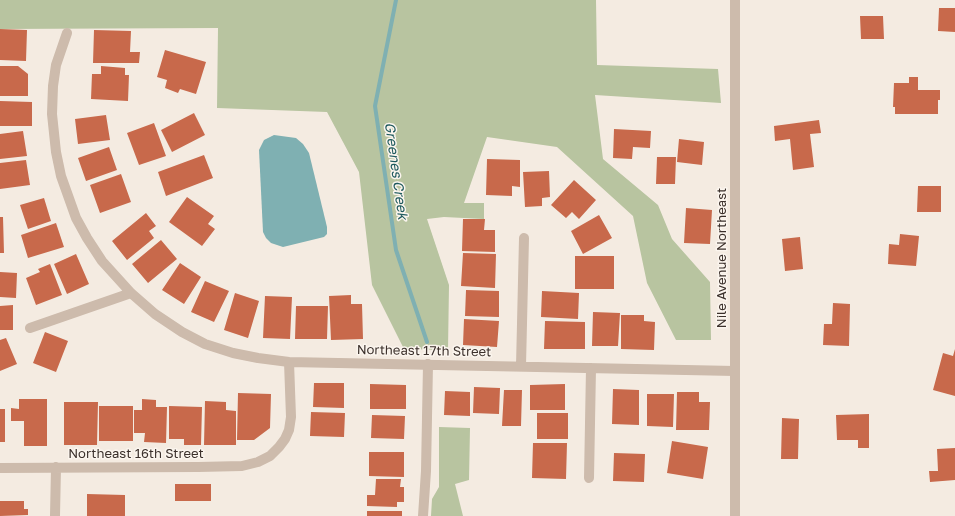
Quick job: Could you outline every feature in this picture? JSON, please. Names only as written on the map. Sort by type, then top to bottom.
[{"type":"street","name":"Nile Avenue Northeast","points":[[735,0],[735,516]]},
{"type":"street","name":"Northeast 17th Street","points":[[66,33],[56,65],[53,86],[52,114],[56,152],[61,176],[76,218],[86,238],[102,261],[131,293],[155,314],[176,328],[205,344],[233,353],[289,362],[735,371]]},
{"type":"street","points":[[521,366],[524,238]]},
{"type":"street","points":[[30,328],[131,293]]},
{"type":"street","name":"Northeast 16th Street","points":[[0,468],[242,466],[258,462],[270,456],[279,448],[289,430],[291,417],[289,362]]},
{"type":"street","points":[[423,516],[426,471],[428,364]]},
{"type":"street","points":[[589,478],[590,368]]},
{"type":"street","points":[[55,516],[56,467]]},
{"type":"green space","points":[[0,0],[596,0],[597,65],[718,69],[721,103],[595,95],[603,159],[658,205],[672,239],[710,282],[711,340],[676,340],[647,283],[633,216],[557,147],[487,137],[464,203],[484,203],[484,219],[444,217],[427,219],[449,285],[448,350],[404,349],[372,285],[359,172],[327,112],[217,108],[218,28],[0,29]]},
{"type":"green space","points":[[439,427],[470,428],[469,480],[455,484],[463,516],[431,516],[432,499],[439,487]]},
{"type":"water","points":[[274,135],[296,138],[303,144],[309,153],[327,227],[327,234],[324,237],[283,247],[271,243],[263,232],[259,150],[264,140]]},
{"type":"building","points":[[939,8],[955,8],[955,32],[938,31]]},
{"type":"building","points":[[860,16],[883,16],[884,39],[861,39]]},
{"type":"building","points":[[0,29],[27,30],[26,61],[0,60]]},
{"type":"building","points":[[94,30],[131,31],[130,52],[140,52],[139,63],[93,63]]},
{"type":"building","points":[[165,50],[206,62],[196,94],[180,89],[178,93],[165,88],[167,80],[157,77]]},
{"type":"building","points":[[0,66],[18,66],[28,74],[28,96],[0,96]]},
{"type":"building","points":[[101,66],[125,68],[125,75],[129,75],[128,101],[91,99],[92,74],[101,74]]},
{"type":"building","points":[[909,77],[918,77],[918,90],[940,90],[938,114],[895,114],[895,107],[893,107],[894,83],[909,83]]},
{"type":"building","points":[[0,101],[32,102],[32,126],[0,126]]},
{"type":"building","points":[[194,113],[205,135],[172,152],[161,130]]},
{"type":"building","points":[[106,115],[110,140],[78,144],[75,119]]},
{"type":"building","points":[[819,120],[821,133],[810,134],[814,167],[793,170],[790,139],[775,141],[774,126]]},
{"type":"building","points":[[154,123],[166,156],[139,165],[127,133]]},
{"type":"building","points":[[614,129],[651,131],[650,148],[633,147],[632,159],[613,158]]},
{"type":"building","points":[[23,131],[27,156],[0,159],[0,134]]},
{"type":"building","points":[[679,139],[704,142],[702,165],[677,162]]},
{"type":"building","points":[[109,147],[117,170],[86,181],[78,158]]},
{"type":"building","points":[[204,155],[213,178],[166,196],[158,172]]},
{"type":"building","points":[[657,157],[676,157],[675,184],[656,184]]},
{"type":"building","points":[[487,159],[520,160],[520,187],[512,186],[512,196],[486,195]]},
{"type":"building","points":[[26,160],[30,185],[0,189],[0,163]]},
{"type":"building","points":[[549,171],[550,197],[542,198],[542,206],[525,207],[523,172]]},
{"type":"building","points":[[121,174],[131,202],[100,213],[90,185]]},
{"type":"building","points":[[574,180],[596,200],[579,219],[572,212],[566,218],[551,205]]},
{"type":"building","points":[[918,186],[941,186],[941,212],[917,212]]},
{"type":"building","points":[[187,197],[214,216],[208,224],[215,229],[202,246],[169,222]]},
{"type":"building","points":[[44,198],[51,221],[28,229],[20,205]]},
{"type":"building","points":[[686,208],[712,210],[710,244],[684,243]]},
{"type":"building","points":[[146,213],[156,226],[149,231],[154,238],[127,260],[112,241]]},
{"type":"building","points":[[599,215],[612,238],[583,254],[571,231]]},
{"type":"building","points":[[0,217],[3,217],[4,253],[0,253]]},
{"type":"building","points":[[463,219],[485,219],[484,230],[495,230],[495,252],[462,251]]},
{"type":"building","points":[[56,223],[64,247],[28,258],[21,235]]},
{"type":"building","points":[[900,234],[919,236],[916,266],[888,264],[889,244],[899,245]]},
{"type":"building","points":[[800,237],[803,269],[785,271],[782,239]]},
{"type":"building","points":[[161,240],[177,259],[148,283],[132,264]]},
{"type":"building","points":[[463,253],[496,254],[495,288],[461,286]]},
{"type":"building","points":[[76,254],[89,284],[67,294],[54,264]]},
{"type":"building","points":[[575,256],[614,256],[614,289],[575,289]]},
{"type":"building","points":[[180,263],[201,277],[184,304],[162,290]]},
{"type":"building","points":[[50,264],[62,295],[36,305],[26,278],[40,272],[38,269]]},
{"type":"building","points":[[0,272],[17,273],[16,298],[0,297]]},
{"type":"building","points":[[205,281],[229,291],[214,322],[191,312]]},
{"type":"building","points":[[466,290],[499,291],[499,317],[465,316]]},
{"type":"building","points":[[542,291],[579,293],[578,319],[541,317]]},
{"type":"building","points":[[235,293],[259,301],[248,338],[224,330]]},
{"type":"building","points":[[351,295],[351,304],[362,304],[363,339],[331,340],[329,296]]},
{"type":"building","points":[[265,296],[292,297],[290,339],[263,338]]},
{"type":"building","points":[[833,303],[850,304],[849,346],[823,345],[824,324],[832,324]]},
{"type":"building","points":[[13,305],[13,330],[0,330],[0,306]]},
{"type":"building","points":[[296,306],[328,306],[327,339],[295,339]]},
{"type":"building","points":[[593,312],[620,313],[618,346],[592,346]]},
{"type":"building","points":[[621,315],[644,315],[644,321],[655,322],[654,350],[621,349]]},
{"type":"building","points":[[464,319],[499,321],[497,347],[463,345]]},
{"type":"building","points":[[545,321],[585,322],[585,349],[544,349]]},
{"type":"building","points":[[45,332],[68,341],[56,372],[33,363]]},
{"type":"building","points":[[6,338],[17,364],[0,371],[0,340]]},
{"type":"building","points":[[955,349],[955,396],[933,390],[943,353],[953,356]]},
{"type":"building","points":[[314,383],[344,383],[344,408],[313,407]]},
{"type":"building","points":[[370,384],[406,385],[406,409],[370,409]]},
{"type":"building","points":[[565,384],[565,410],[530,410],[530,385]]},
{"type":"building","points":[[474,387],[500,388],[499,414],[473,413]]},
{"type":"building","points":[[613,389],[639,390],[639,425],[612,424]]},
{"type":"building","points":[[504,390],[522,390],[521,426],[502,426]]},
{"type":"building","points":[[445,391],[470,392],[470,416],[444,415]]},
{"type":"building","points":[[677,392],[699,392],[699,402],[710,402],[709,430],[676,430]]},
{"type":"building","points":[[238,393],[271,394],[270,428],[254,440],[237,440]]},
{"type":"building","points":[[647,394],[674,394],[673,427],[647,426]]},
{"type":"building","points":[[19,399],[47,399],[47,446],[24,446],[24,421],[11,421],[11,408],[19,409]]},
{"type":"building","points":[[142,399],[156,400],[156,407],[167,407],[166,443],[144,442],[145,433],[134,433],[134,410],[142,410]]},
{"type":"building","points":[[205,401],[226,402],[226,410],[236,411],[236,445],[204,445]]},
{"type":"building","points":[[64,402],[98,402],[97,445],[64,445]]},
{"type":"building","points":[[99,406],[133,406],[133,441],[99,441]]},
{"type":"building","points":[[169,406],[202,407],[201,445],[184,445],[184,439],[169,439]]},
{"type":"building","points":[[0,409],[5,409],[5,442],[0,442]]},
{"type":"building","points":[[311,412],[345,413],[344,437],[310,436]]},
{"type":"building","points":[[537,413],[568,413],[568,439],[537,439]]},
{"type":"building","points":[[869,414],[869,448],[858,448],[858,440],[837,440],[836,415]]},
{"type":"building","points":[[372,415],[405,416],[404,439],[371,438]]},
{"type":"building","points":[[782,418],[799,419],[798,459],[781,459]]},
{"type":"building","points":[[672,441],[708,447],[703,479],[667,473]]},
{"type":"building","points":[[533,443],[567,443],[566,479],[532,478]]},
{"type":"building","points":[[955,448],[955,480],[930,482],[929,471],[938,471],[937,449]]},
{"type":"building","points":[[369,452],[404,452],[404,477],[369,476]]},
{"type":"building","points":[[614,453],[645,454],[644,482],[613,481]]},
{"type":"building","points":[[376,479],[401,479],[400,487],[404,487],[404,502],[397,502],[397,507],[367,506],[367,495],[375,495]]},
{"type":"building","points":[[175,484],[211,484],[211,501],[175,501]]},
{"type":"building","points":[[87,494],[125,495],[125,516],[87,516]]},
{"type":"building","points":[[0,501],[24,501],[24,509],[28,509],[28,515],[0,516]]},
{"type":"building","points":[[367,511],[402,511],[402,516],[367,516]]},
{"type":"waterway","name":"Greenes Creek","points":[[396,0],[375,106],[396,250],[427,342]]}]
